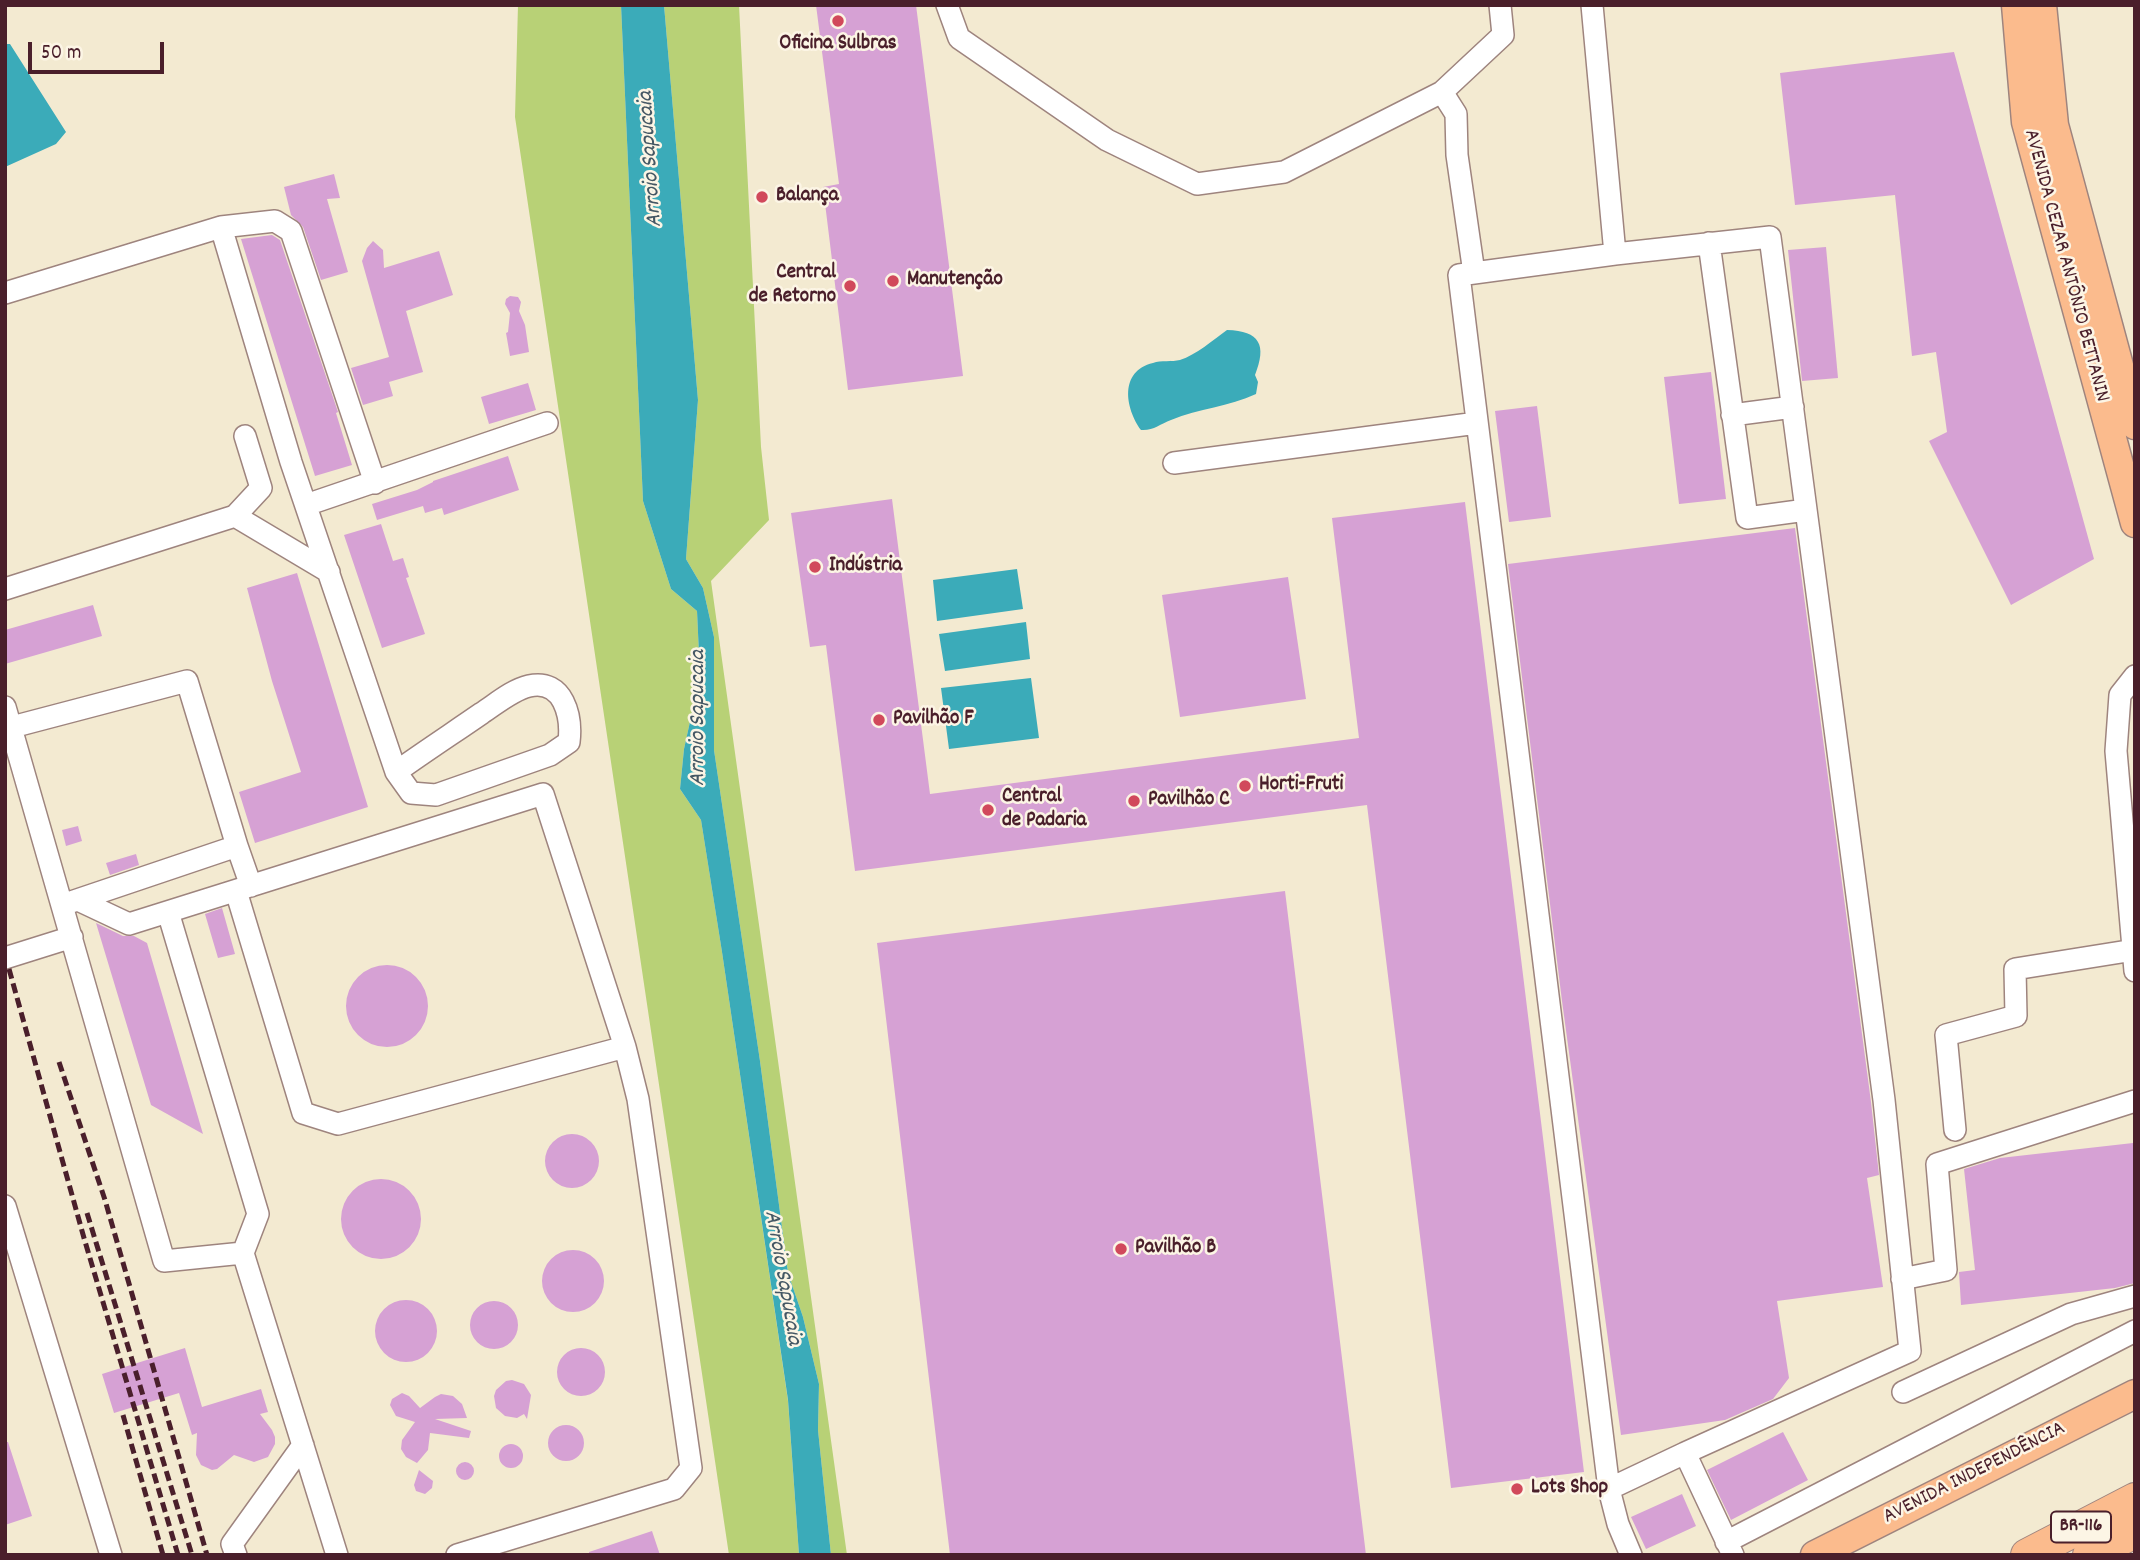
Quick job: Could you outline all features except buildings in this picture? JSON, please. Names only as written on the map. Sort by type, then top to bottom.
[{"type":"highway","name":"BR-116","points":[[2027,1555],[2135,1499]]},
{"type":"highway","name":"BR-116","points":[[2089,1555],[2135,1532]]},
{"type":"main road","name":"AVENIDA CEZAR ANTÔNIO BETTANIN","points":[[2016,5],[2026,122],[2135,523]]},
{"type":"main road","name":"AVENIDA CEZAR ANTÔNIO BETTANIN","points":[[2042,5],[2054,125],[2135,425]]},
{"type":"main road","name":"AVENIDA INDEPENDÊNCIA","points":[[1815,1555],[2135,1394]]},
{"type":"street","points":[[947,5],[959,38],[1107,140],[1197,184],[1284,172],[1442,92],[1503,35],[1500,5]]},
{"type":"street","points":[[1592,5],[1615,254]]},
{"type":"street","points":[[1442,92],[1456,114],[1457,155],[1474,273]]},
{"type":"street","points":[[5,293],[221,227],[275,221],[291,231],[375,483]]},
{"type":"street","points":[[221,227],[306,505],[396,772],[411,793],[436,795],[550,755],[569,742],[571,723],[566,703],[549,687],[530,685],[506,697],[396,772]]},
{"type":"street","points":[[1609,1489],[1910,1351],[1884,1100],[1770,236],[1458,275],[1609,1489],[1618,1524],[1631,1555]]},
{"type":"street","points":[[1709,243],[1747,518],[1806,510]]},
{"type":"street","points":[[1732,415],[1793,407]]},
{"type":"street","points":[[306,505],[375,483],[419,457],[547,423]]},
{"type":"street","points":[[1174,463],[1477,423]]},
{"type":"street","points":[[5,589],[234,516],[261,488],[245,436]]},
{"type":"street","points":[[234,516],[329,572]]},
{"type":"street","points":[[1955,1130],[1946,1035],[2016,1016],[2015,968],[2134,960],[2116,751],[2120,695],[2135,676]]},
{"type":"street","points":[[243,1253],[164,1261],[72,937],[70,902],[8,717],[187,681],[237,846],[244,889],[303,1113],[338,1124],[625,1047]]},
{"type":"street","points":[[70,902],[130,924],[542,794],[625,1047],[638,1099],[691,1468],[674,1489],[457,1555]]},
{"type":"street","points":[[70,902],[237,846]]},
{"type":"street","points":[[168,912],[258,1214],[243,1253],[337,1555]]},
{"type":"street","points":[[5,958],[72,937]]},
{"type":"street","points":[[1902,1279],[1946,1270],[1937,1164],[2135,1101]]},
{"type":"street","points":[[5,1206],[111,1555]]},
{"type":"street","points":[[1903,1392],[2071,1314],[2135,1296]]},
{"type":"street","points":[[1685,1453],[1729,1548],[2135,1331]]},
{"type":"street","points":[[236,1555],[232,1544],[303,1445]]},
{"type":"green space","points":[[518,5],[621,5],[643,501],[671,589],[697,611],[700,676],[684,749],[680,789],[701,820],[722,952],[788,1401],[799,1555],[729,1555],[515,117]]},
{"type":"green space","points":[[664,5],[739,5],[761,447],[769,520],[711,581],[847,1555],[831,1555],[818,1430],[819,1384],[803,1317],[788,1273],[714,750],[714,637],[703,588],[686,559],[698,400]]},
{"type":"water","name":"Arroio Sapucaia","points":[[621,5],[664,5],[698,400],[686,559],[703,588],[714,637],[714,750],[788,1273],[803,1317],[819,1384],[818,1430],[831,1555],[799,1555],[788,1400],[722,952],[701,820],[680,789],[684,749],[700,676],[697,611],[671,589],[643,501]]},
{"type":"water","points":[[5,44],[10,44],[66,132],[56,144],[5,167]]},
{"type":"water","points":[[1227,330],[1247,333],[1258,342],[1260,355],[1255,375],[1258,382],[1256,394],[1141,430],[1129,401],[1130,382],[1135,374],[1142,367],[1153,363],[1186,358]]},
{"type":"water","points":[[1017,569],[1023,609],[937,621],[933,580]]},
{"type":"water","points":[[1026,622],[1030,659],[945,671],[939,634]]},
{"type":"water","points":[[1031,678],[1039,738],[949,749],[941,688]]},
{"type":"railway","points":[[9,969],[84,1238],[178,1555]]},
{"type":"railway","points":[[59,1062],[105,1200],[207,1555]]},
{"type":"railway","points":[[87,1213],[192,1555]]},
{"type":"railway","points":[[123,1415],[163,1555]]},
{"type":"place","name":"Oficina Sulbras","points":[[838,21]]},
{"type":"place","name":"Balança","points":[[762,197]]},
{"type":"place","name":"Manutenção","points":[[893,281]]},
{"type":"place","name":"Central de Retorno","points":[[850,286]]},
{"type":"place","name":"Indústria","points":[[815,567]]},
{"type":"place","name":"Pavilhão F","points":[[879,720]]},
{"type":"place","name":"Horti-Fruti","points":[[1245,786]]},
{"type":"place","name":"Pavilhão C","points":[[1134,801]]},
{"type":"place","name":"Central de Padaria","points":[[988,810]]},
{"type":"place","name":"Pavilhão B","points":[[1121,1249]]},
{"type":"place","name":"Lots Shop","points":[[1517,1489]]}]
